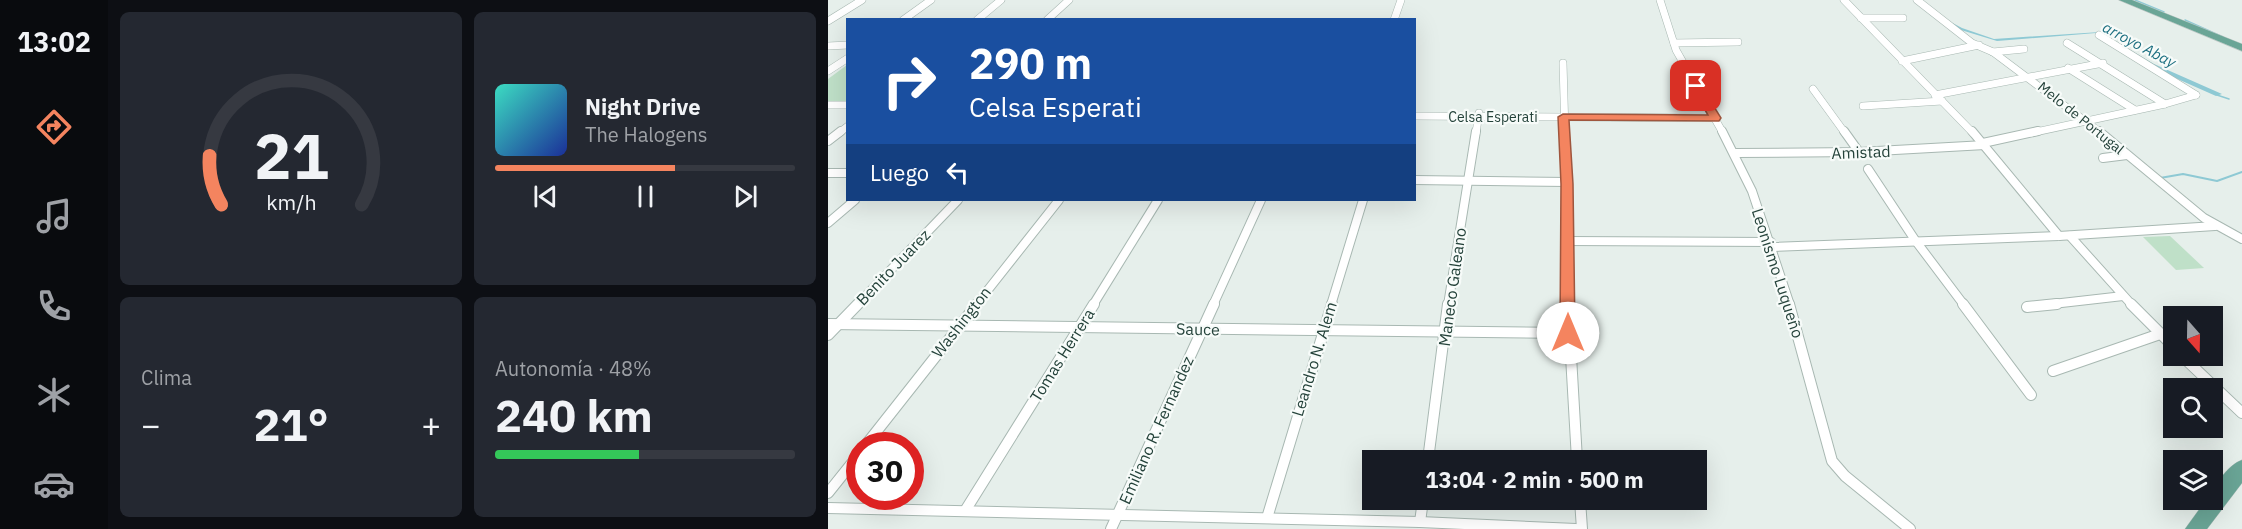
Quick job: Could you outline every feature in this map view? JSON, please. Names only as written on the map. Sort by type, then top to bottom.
[{"type":"main road","points":[[2124,0],[2242,48]]},
{"type":"main road","points":[[2195,529],[2242,468]]},
{"type":"street","points":[[828,21],[862,0]]},
{"type":"street","points":[[906,18],[931,0]]},
{"type":"street","points":[[979,18],[1001,0]]},
{"type":"street","points":[[1049,18],[1069,0]]},
{"type":"street","points":[[1395,18],[1401,0]]},
{"type":"street","name":"Leonismo Luqueño","points":[[1660,0],[1665,25],[1736,153],[1772,244],[1832,461],[1845,476],[1910,529]]},
{"type":"street","points":[[1844,0],[1984,144],[2065,236],[2163,337]]},
{"type":"street","name":"Melo de Portugal","points":[[1917,0],[1972,43],[1993,52],[2028,76],[2215,226],[2238,237]]},
{"type":"street","points":[[1861,18],[1903,18]]},
{"type":"street","name":"Amistad","points":[[1736,153],[1859,152],[1984,144],[2196,95],[2099,35]]},
{"type":"street","points":[[1674,43],[1738,42]]},
{"type":"street","points":[[2067,43],[2103,63],[2165,104]]},
{"type":"street","points":[[828,45],[846,45]]},
{"type":"street","points":[[1902,61],[1979,45]]},
{"type":"street","points":[[1993,52],[2024,49]]},
{"type":"street","points":[[828,71],[846,59]]},
{"type":"street","points":[[1563,63],[1568,333],[1576,450]]},
{"type":"street","points":[[1935,94],[2103,63]]},
{"type":"street","points":[[2068,68],[2134,110]]},
{"type":"street","points":[[1813,89],[1859,152]]},
{"type":"street","points":[[1863,105],[1942,102]]},
{"type":"street","points":[[828,105],[846,105]]},
{"type":"street","name":"Celsa Esperati","points":[[1416,114],[1714,117]]},
{"type":"street","name":"Maneco Galeano","points":[[1429,450],[1456,246],[1479,115]]},
{"type":"street","points":[[828,141],[846,128]]},
{"type":"street","points":[[2103,158],[2127,155]]},
{"type":"street","points":[[1868,169],[1915,240],[2031,395]]},
{"type":"street","points":[[828,173],[846,173]]},
{"type":"street","points":[[1416,180],[1567,182]]},
{"type":"street","points":[[828,223],[854,201]]},
{"type":"street","name":"Benito Juarez","points":[[828,335],[833,324],[957,201]]},
{"type":"street","name":"Washington","points":[[876,432],[1058,201]]},
{"type":"street","name":"Tomas Herrera","points":[[965,511],[1157,201]]},
{"type":"street","name":"Emiliano R. Fernandez","points":[[1112,529],[1261,201]]},
{"type":"street","name":"Leandro N. Alem","points":[[1267,518],[1363,201]]},
{"type":"street","points":[[1568,241],[1772,244],[2065,236],[2215,226]]},
{"type":"street","points":[[2238,237],[2242,229]]},
{"type":"street","points":[[2027,307],[2123,296]]},
{"type":"street","name":"Sauce","points":[[833,324],[1568,333]]},
{"type":"street","points":[[2053,370],[2160,334]]},
{"type":"street","points":[[2193,366],[2242,413]]},
{"type":"street","points":[[828,493],[846,470]]},
{"type":"street","points":[[828,508],[1267,518],[1335,525],[1420,522],[1575,529]]},
{"type":"street","points":[[1420,522],[1422,510]]},
{"type":"street","points":[[1581,510],[1582,529]]},
{"type":"green space","points":[[846,66],[846,104],[828,104],[828,79]]},
{"type":"green space","points":[[2170,236],[2204,268],[2176,270],[2143,237]]},
{"type":"water","points":[[1945,19],[1962,28],[1994,39],[2100,32],[2154,64],[2222,94],[2216,96],[2164,73],[2096,33],[1997,41],[1961,30]]},
{"type":"waterway","points":[[2135,0],[2164,12]]},
{"type":"waterway","points":[[2185,20],[2223,37]]},
{"type":"waterway","name":"arroyo Abay","points":[[2217,95],[2229,99]]},
{"type":"waterway","points":[[2160,178],[2183,174],[2217,181],[2242,172]]},
{"type":"route","points":[[1568,333],[1567,184],[1563,117],[1715,118],[1696,86]]}]
